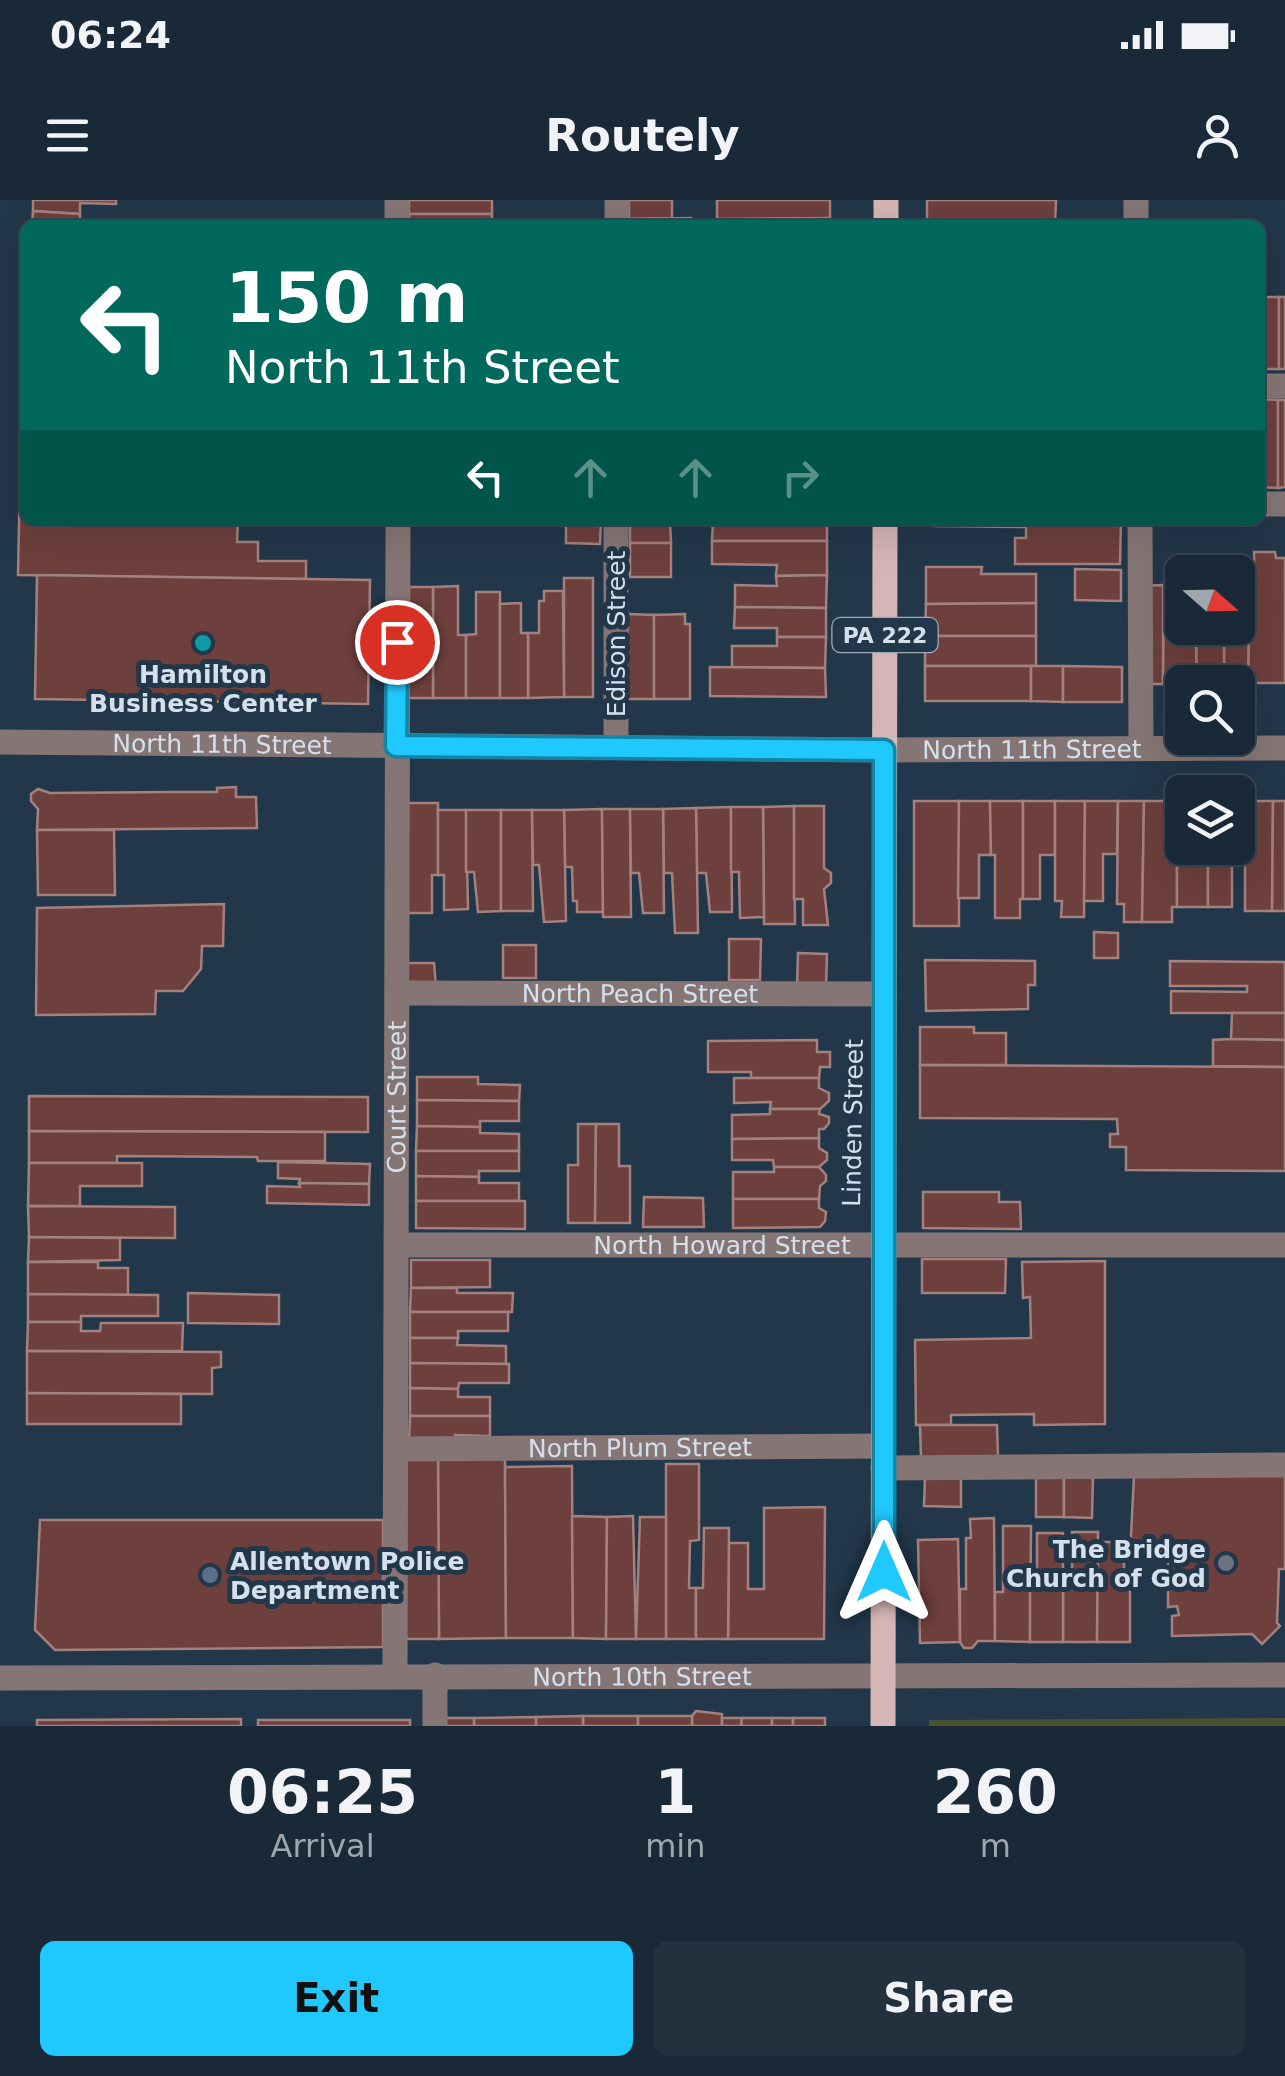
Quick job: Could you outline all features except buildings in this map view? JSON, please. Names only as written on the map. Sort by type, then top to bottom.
[{"type":"main road","name":"Linden Street","points":[[883,1726],[885,525]]},
{"type":"street","name":"Court Street","points":[[396,1676],[398,525]]},
{"type":"street","name":"Edison Street","points":[[616,525],[616,747]]},
{"type":"street","points":[[1140,525],[1141,748]]},
{"type":"street","name":"North 11th Street","points":[[0,742],[884,750],[1285,748]]},
{"type":"street","name":"North Peach Street","points":[[398,994],[884,994]]},
{"type":"street","name":"North Howard Street","points":[[398,1245],[1285,1245]]},
{"type":"street","name":"North Plum Street","points":[[398,1448],[1285,1465]]},
{"type":"street","name":"North 10th Street","points":[[0,1678],[1285,1674]]},
{"type":"street","points":[[435,1675],[435,1726]]},
{"type":"green space","points":[[1285,1718],[1285,1726],[929,1726],[929,1720]]},
{"type":"place","name":"Hamilton Business Center","points":[[203,643]]},
{"type":"place","name":"The Bridge Church of God","points":[[1226,1563]]},
{"type":"place","name":"Allentown Police Department","points":[[210,1575]]},
{"type":"route","points":[[397,642],[396,746],[884,750],[884,1572]]}]
